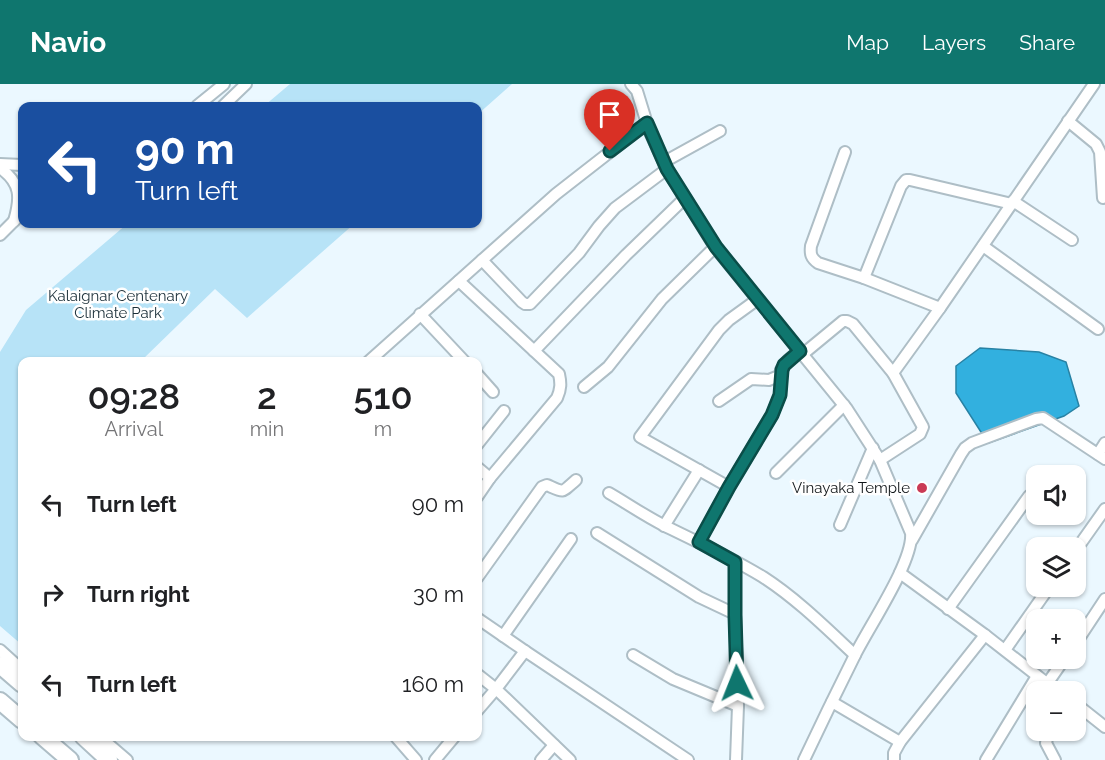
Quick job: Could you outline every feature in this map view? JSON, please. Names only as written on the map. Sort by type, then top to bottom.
[{"type":"highway","points":[[0,665],[18,681]]},
{"type":"highway","points":[[0,700],[18,716]]},
{"type":"highway","points":[[48,741],[70,760]]},
{"type":"highway","points":[[89,741],[110,760]]},
{"type":"street","points":[[202,102],[224,84]]},
{"type":"street","points":[[227,102],[246,84]]},
{"type":"street","points":[[631,84],[637,91],[647,123],[665,165],[716,247],[844,405],[873,448],[911,533],[912,540]]},
{"type":"street","points":[[893,373],[1094,84]]},
{"type":"street","points":[[1068,122],[1101,143],[1103,198]]},
{"type":"street","points":[[373,357],[556,194],[647,123]]},
{"type":"street","points":[[482,260],[522,302],[530,304],[579,254],[615,208],[665,165],[720,131]]},
{"type":"street","points":[[845,152],[811,246],[812,259],[940,308]]},
{"type":"street","points":[[0,166],[18,165]]},
{"type":"street","points":[[0,166],[15,183],[18,193],[18,217],[0,235]]},
{"type":"street","points":[[864,278],[901,186],[906,180],[1012,202],[1072,240]]},
{"type":"street","points":[[534,351],[626,255],[685,198]]},
{"type":"street","points":[[983,246],[1098,329]]},
{"type":"street","points":[[584,387],[608,367],[662,299],[716,247]]},
{"type":"street","points":[[459,281],[559,374],[560,390],[557,398],[482,489]]},
{"type":"street","points":[[729,487],[640,437],[719,330],[758,299]]},
{"type":"street","points":[[420,314],[460,357]]},
{"type":"street","points":[[699,542],[772,415],[780,395],[784,365],[843,321],[854,324],[893,373],[923,427],[920,434],[880,460]]},
{"type":"street","points":[[719,401],[751,379],[770,380],[781,375]]},
{"type":"street","points":[[482,380],[493,392]]},
{"type":"street","points":[[776,473],[844,405]]},
{"type":"street","points":[[482,439],[504,411]]},
{"type":"street","points":[[804,760],[855,655],[900,573],[912,540],[965,448],[972,443],[1042,418],[1102,456],[1105,443]]},
{"type":"street","points":[[840,525],[873,448]]},
{"type":"street","points":[[664,526],[699,470]]},
{"type":"street","points":[[482,471],[490,478]]},
{"type":"street","points":[[482,571],[542,487],[547,485],[563,491],[576,480]]},
{"type":"street","points":[[609,493],[664,526],[699,542],[762,577],[784,593],[855,655]]},
{"type":"street","points":[[948,609],[1026,500]]},
{"type":"street","points":[[1085,537],[1105,508]]},
{"type":"street","points":[[597,533],[699,597],[735,615]]},
{"type":"street","points":[[504,636],[571,539]]},
{"type":"street","points":[[735,562],[738,706],[736,760]]},
{"type":"street","points":[[900,573],[1043,681]]},
{"type":"street","points":[[1005,650],[1042,597]]},
{"type":"street","points":[[1086,628],[1105,600]]},
{"type":"street","points":[[482,621],[688,760]]},
{"type":"street","points":[[894,760],[894,753],[900,742],[984,635]]},
{"type":"street","points":[[0,650],[18,666]]},
{"type":"street","points":[[482,705],[525,651]]},
{"type":"street","points":[[633,655],[673,679],[738,706]]},
{"type":"street","points":[[986,760],[1037,676]]},
{"type":"street","points":[[482,678],[570,760]]},
{"type":"street","points":[[832,702],[900,742]]},
{"type":"street","points":[[1086,712],[1105,727]]},
{"type":"street","points":[[105,741],[127,760]]},
{"type":"street","points":[[399,741],[416,760]]},
{"type":"street","points":[[435,760],[451,741]]},
{"type":"street","points":[[1046,741],[1055,760]]},
{"type":"street","points":[[541,760],[554,745]]},
{"type":"green space","points":[[290,84],[512,84],[482,111],[482,102],[269,102]]},
{"type":"green space","name":"Kalaignar Centenary Climate Park","points":[[122,228],[349,228],[247,318],[215,289],[145,357],[18,357],[18,642],[0,626],[0,352],[26,310]]},
{"type":"water","points":[[980,348],[1039,352],[1066,362],[1079,406],[1064,416],[988,443],[956,393],[956,366]]},
{"type":"place","name":"Vinayaka Temple","points":[[922,488]]},
{"type":"route","points":[[610,151],[647,123],[667,169],[716,247],[800,351],[784,365],[780,395],[772,415],[699,542],[735,562],[737,683]]}]
